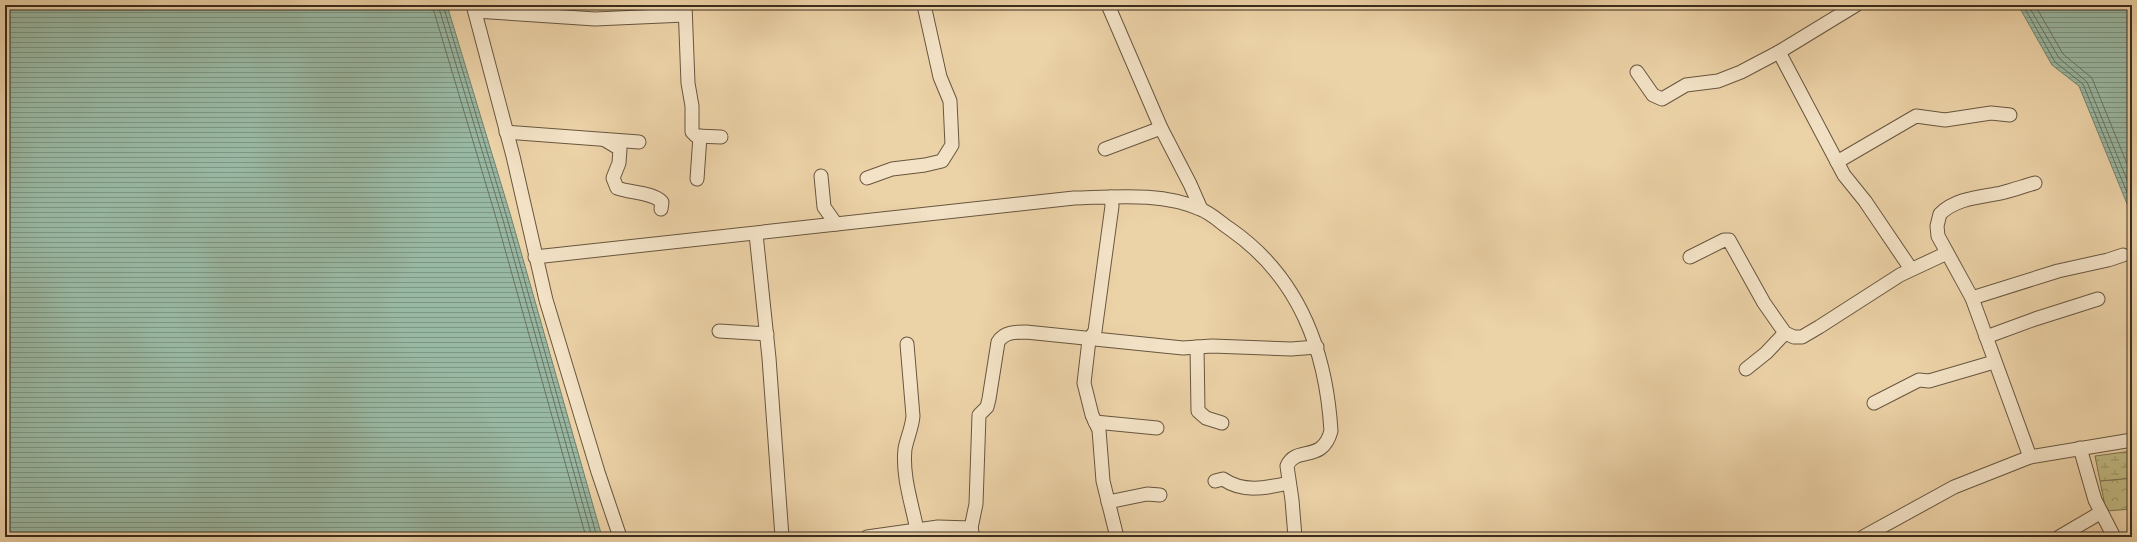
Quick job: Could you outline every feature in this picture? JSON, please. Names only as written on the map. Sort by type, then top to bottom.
[{"type":"street","points":[[867,178],[892,169],[942,161],[952,145],[950,101],[940,77],[924,5]]},
{"type":"street","points":[[1108,5],[1161,128],[1193,189],[1201,209]]},
{"type":"street","points":[[1637,72],[1653,95],[1662,99],[1686,85],[1725,79],[1779,52],[1856,5]]},
{"type":"street","points":[[620,537],[593,458],[535,257],[506,132],[474,8],[595,18],[685,10],[692,132],[693,135],[721,137]]},
{"type":"street","points":[[1779,52],[1837,162],[1850,183],[1865,201],[1911,269]]},
{"type":"street","points":[[1837,162],[1916,116],[1945,120],[1991,113],[2010,115]]},
{"type":"street","points":[[1105,149],[1161,128]]},
{"type":"street","points":[[506,132],[639,142]]},
{"type":"street","points":[[697,179],[700,136]]},
{"type":"street","points":[[604,139],[620,150],[619,163],[613,178],[617,188],[629,193],[657,197],[662,202],[660,209]]},
{"type":"street","points":[[821,176],[824,207],[836,224]]},
{"type":"street","points":[[2030,457],[1994,362],[1972,298],[1938,236],[1936,228],[1939,217],[1943,212],[1971,198],[2002,192],[2035,183]]},
{"type":"street","points":[[535,257],[1074,198],[1111,197],[1161,200],[1201,209],[1243,238],[1267,260],[1291,290],[1299,304],[1317,347],[1331,431],[1328,441],[1323,448],[1300,455],[1288,462],[1287,466],[1295,537]]},
{"type":"street","points":[[1111,197],[1109,228],[1095,331],[1089,340],[1084,383],[1095,422],[1100,430],[1103,456],[1102,473],[1117,537]]},
{"type":"street","points":[[756,234],[767,334],[782,537]]},
{"type":"street","points":[[1690,256],[1724,240],[1729,240],[1764,303],[1785,333],[1794,337],[1804,336],[1911,269],[1947,253]]},
{"type":"street","points":[[1972,298],[2058,271],[2108,260],[2123,255]]},
{"type":"street","points":[[1986,337],[2035,319],[2098,299]]},
{"type":"street","points":[[719,331],[767,334]]},
{"type":"street","points":[[867,537],[938,528],[972,533],[976,504],[979,415],[987,407],[999,339],[1010,333],[1026,332],[1089,340],[1183,348],[1212,346],[1285,349],[1317,347]]},
{"type":"street","points":[[1746,369],[1766,353],[1785,333]]},
{"type":"street","points":[[907,344],[913,416],[906,448],[905,462],[917,530]]},
{"type":"street","points":[[1197,347],[1198,411],[1206,418],[1222,423]]},
{"type":"street","points":[[1874,403],[1919,380],[1929,381],[1994,362]]},
{"type":"street","points":[[1095,422],[1157,428]]},
{"type":"street","points":[[1863,537],[1886,532],[1954,487],[2030,457],[2132,440]]},
{"type":"street","points":[[2080,448],[2090,487],[2100,513],[2114,537]]},
{"type":"street","points":[[1215,481],[1223,479],[1231,484],[1244,488],[1271,487],[1289,483]]},
{"type":"street","points":[[1108,502],[1147,494],[1160,495]]},
{"type":"street","points":[[2060,537],[2100,513]]},
{"type":"green space","points":[[2132,451],[2132,478],[2100,481],[2095,456]]},
{"type":"green space","points":[[2132,478],[2132,509],[2106,511],[2100,481]]},
{"type":"water","points":[[5,5],[447,5],[511,217],[602,537],[5,537]]},
{"type":"water","points":[[2018,5],[2132,5],[2132,216],[2079,86],[2052,65]]}]
